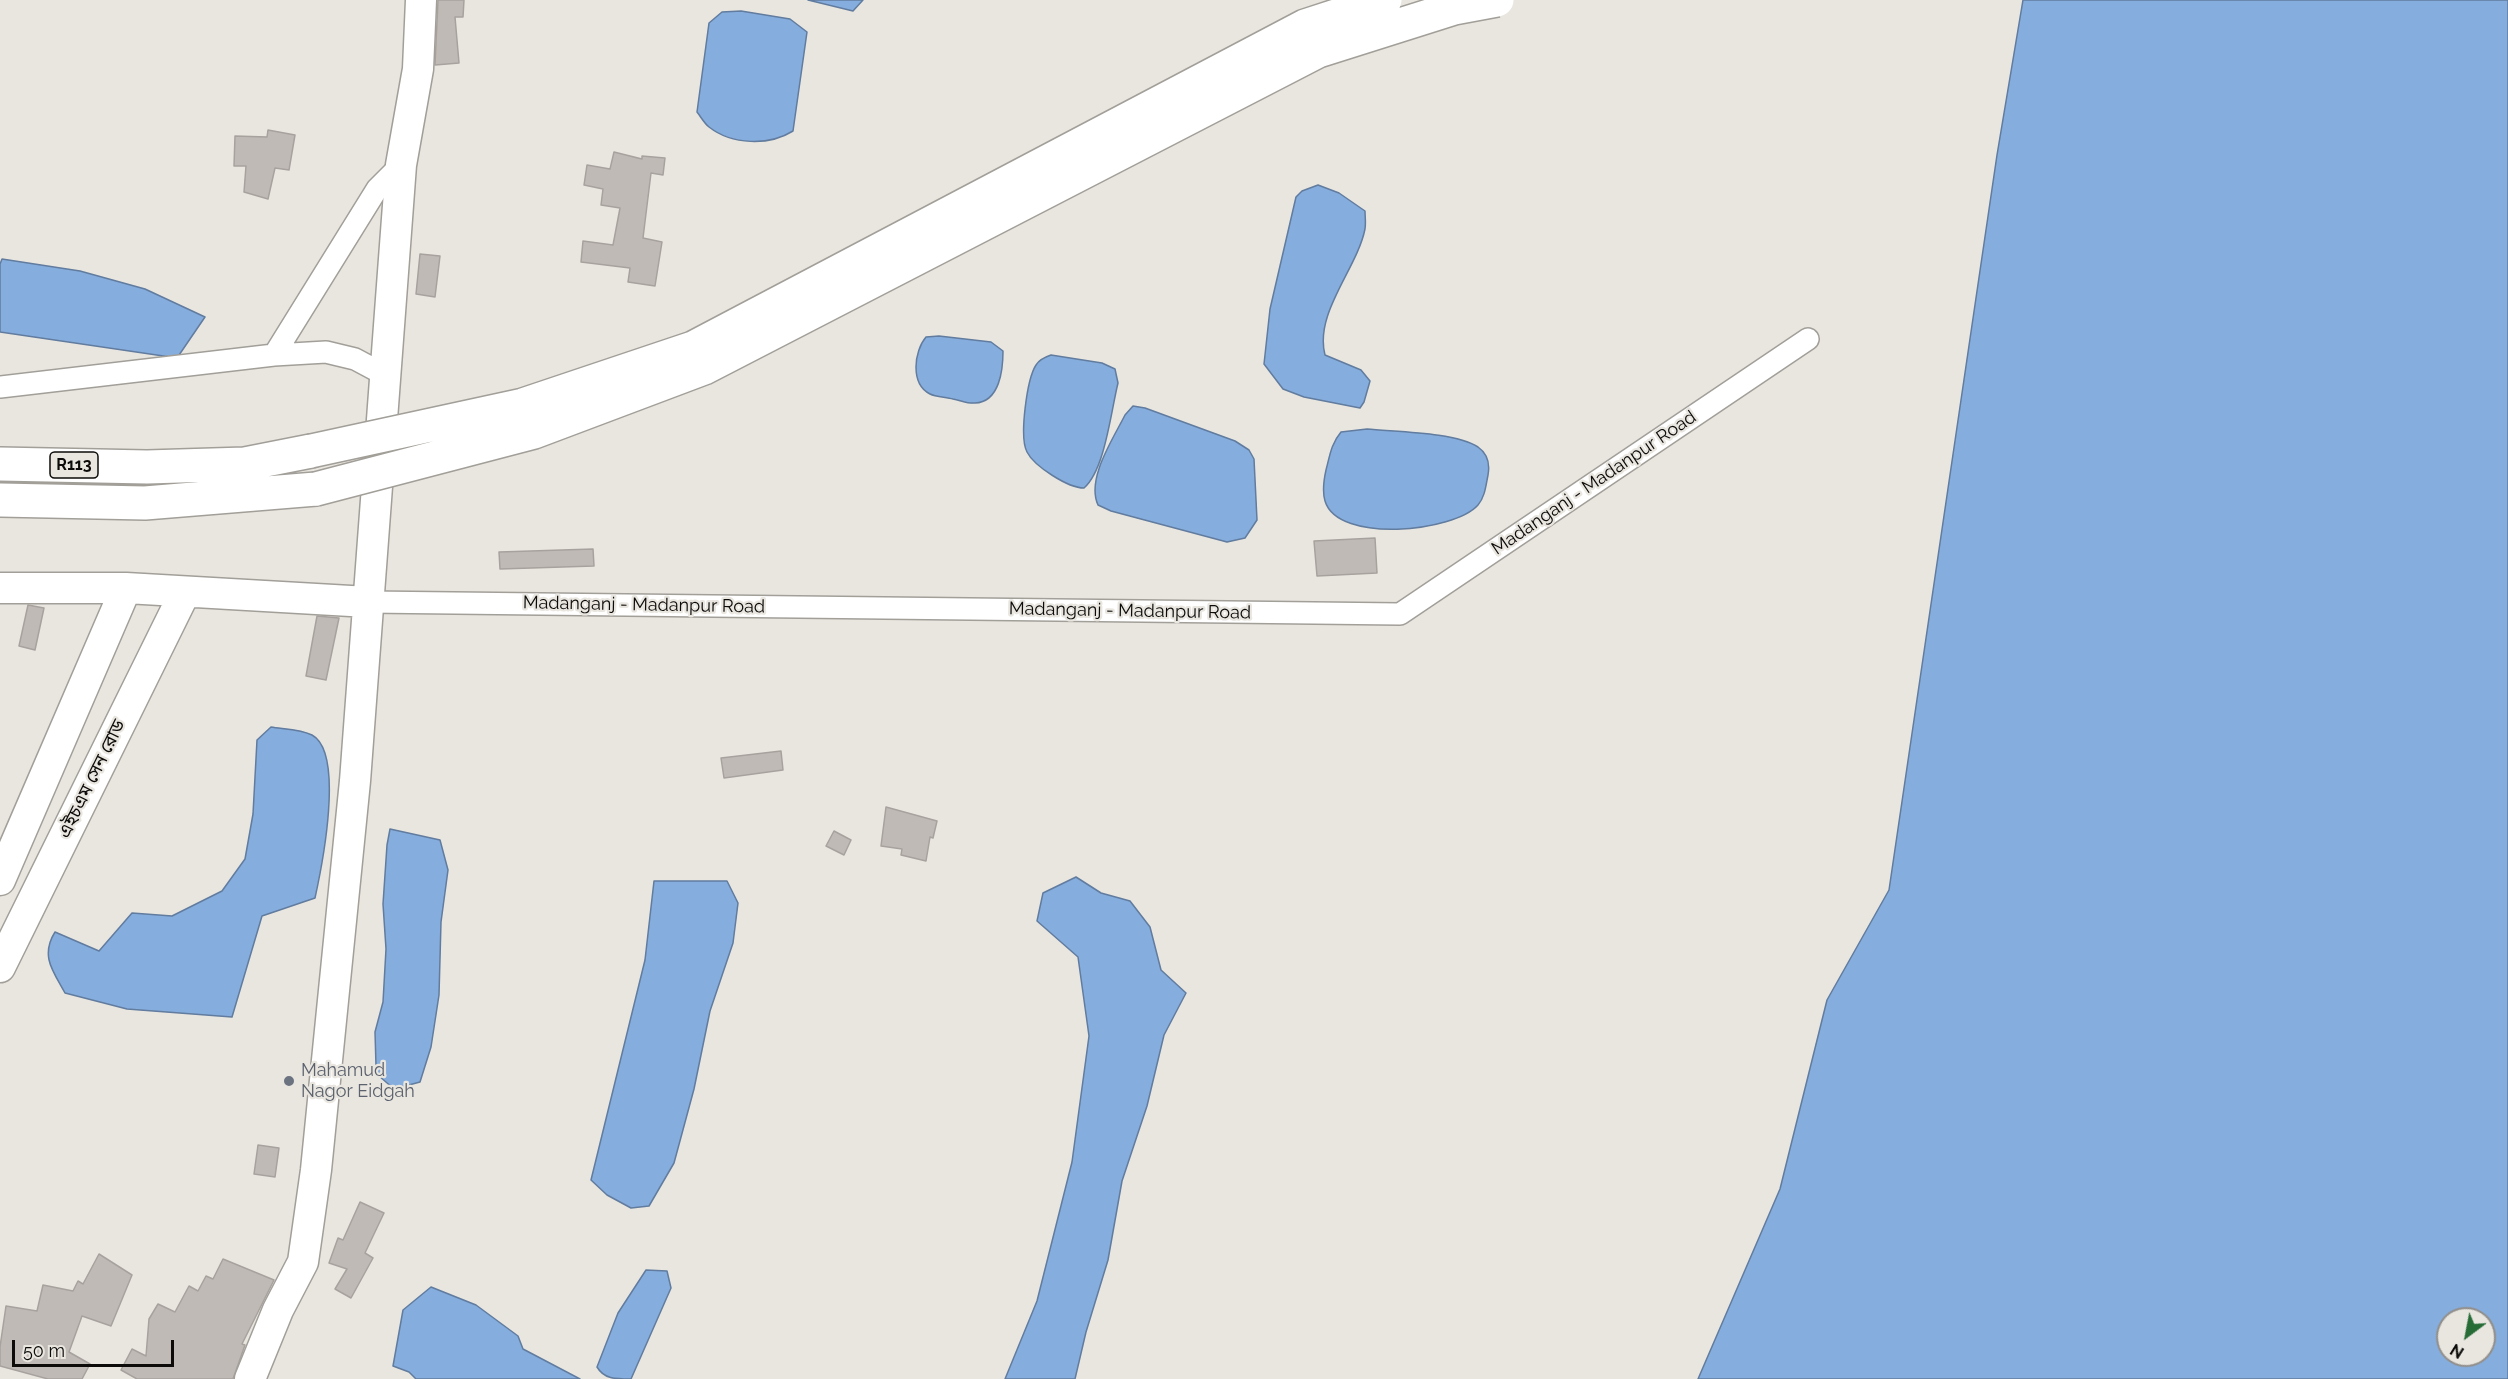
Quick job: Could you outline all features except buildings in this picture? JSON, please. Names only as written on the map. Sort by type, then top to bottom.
[{"type":"main road","name":"R113","points":[[0,464],[147,467],[245,464],[524,405],[693,348],[1305,26],[1385,0]]},
{"type":"main road","name":"R113","points":[[0,500],[145,503],[316,489],[534,432],[704,368],[1318,51],[1454,8],[1497,0]]},
{"type":"street","points":[[250,1379],[278,1310],[303,1262],[316,1170],[348,851],[401,165],[418,69],[421,0]]},
{"type":"street","points":[[274,356],[377,189],[401,165]]},
{"type":"street","name":"Madanganj - Madanpur Road","points":[[369,602],[1400,614],[1808,339]]},
{"type":"street","points":[[0,387],[326,352],[355,359],[384,375]]},
{"type":"street","points":[[0,588],[126,588],[369,602]]},
{"type":"street","points":[[0,879],[126,588]]},
{"type":"street","name":"এইচএম সেন রোড","points":[[0,967],[184,592]]},
{"type":"water","points":[[808,0],[863,0],[853,11]]},
{"type":"water","points":[[2023,0],[2508,0],[2508,1379],[1698,1379],[1780,1189],[1827,1000],[1889,890],[1997,155]]},
{"type":"water","points":[[741,11],[790,19],[807,32],[793,131],[773,139],[751,141],[728,137],[709,127],[697,112],[709,23],[722,12]]},
{"type":"water","points":[[1318,185],[1339,193],[1365,211],[1365,229],[1361,244],[1331,307],[1325,323],[1323,339],[1325,355],[1361,370],[1370,381],[1360,408],[1304,397],[1283,389],[1264,364],[1270,309],[1296,197],[1302,191]]},
{"type":"water","points":[[2,259],[80,271],[145,289],[205,317],[177,358],[0,332],[0,264]]},
{"type":"water","points":[[939,336],[991,342],[1003,351],[1001,375],[990,397],[983,401],[970,403],[932,395],[924,389],[917,375],[919,350],[926,337]]},
{"type":"water","points":[[1051,355],[1102,363],[1115,369],[1118,383],[1106,439],[1097,468],[1084,488],[1069,484],[1044,470],[1031,458],[1025,445],[1025,408],[1030,382],[1037,363]]},
{"type":"water","points":[[1133,406],[1145,408],[1235,441],[1249,450],[1254,459],[1257,520],[1245,538],[1227,542],[1111,511],[1098,505],[1095,483],[1102,459],[1125,415]]},
{"type":"water","points":[[1367,429],[1455,438],[1478,447],[1486,456],[1489,467],[1485,491],[1480,502],[1465,514],[1446,522],[1422,527],[1373,528],[1351,524],[1334,515],[1325,501],[1323,489],[1333,445],[1341,432]]},
{"type":"water","points":[[271,727],[308,733],[322,746],[327,764],[329,786],[326,837],[315,898],[262,916],[232,1017],[127,1009],[65,993],[48,956],[55,932],[99,951],[132,913],[172,916],[222,891],[245,859],[253,814],[257,740]]},
{"type":"water","points":[[390,829],[440,840],[448,870],[441,922],[439,995],[431,1047],[420,1082],[394,1089],[379,1076],[376,1066],[375,1032],[383,1002],[386,949],[383,904]]},
{"type":"water","points":[[1076,877],[1101,893],[1130,901],[1150,927],[1161,970],[1186,993],[1164,1035],[1147,1106],[1122,1181],[1108,1260],[1086,1332],[1075,1379],[1005,1379],[1037,1301],[1072,1162],[1089,1036],[1078,957],[1037,921],[1043,893]]},
{"type":"water","points":[[654,881],[727,881],[738,903],[733,943],[710,1011],[694,1089],[674,1163],[649,1206],[631,1208],[607,1195],[591,1180],[645,960]]},
{"type":"water","points":[[646,1270],[667,1271],[671,1288],[631,1379],[611,1378],[597,1367],[618,1313]]},
{"type":"water","points":[[431,1287],[476,1305],[518,1336],[523,1349],[580,1379],[416,1379],[409,1372],[393,1366],[403,1310]]},
{"type":"place","name":"Mahamud Nagor Eidgah","points":[[289,1081]]}]
